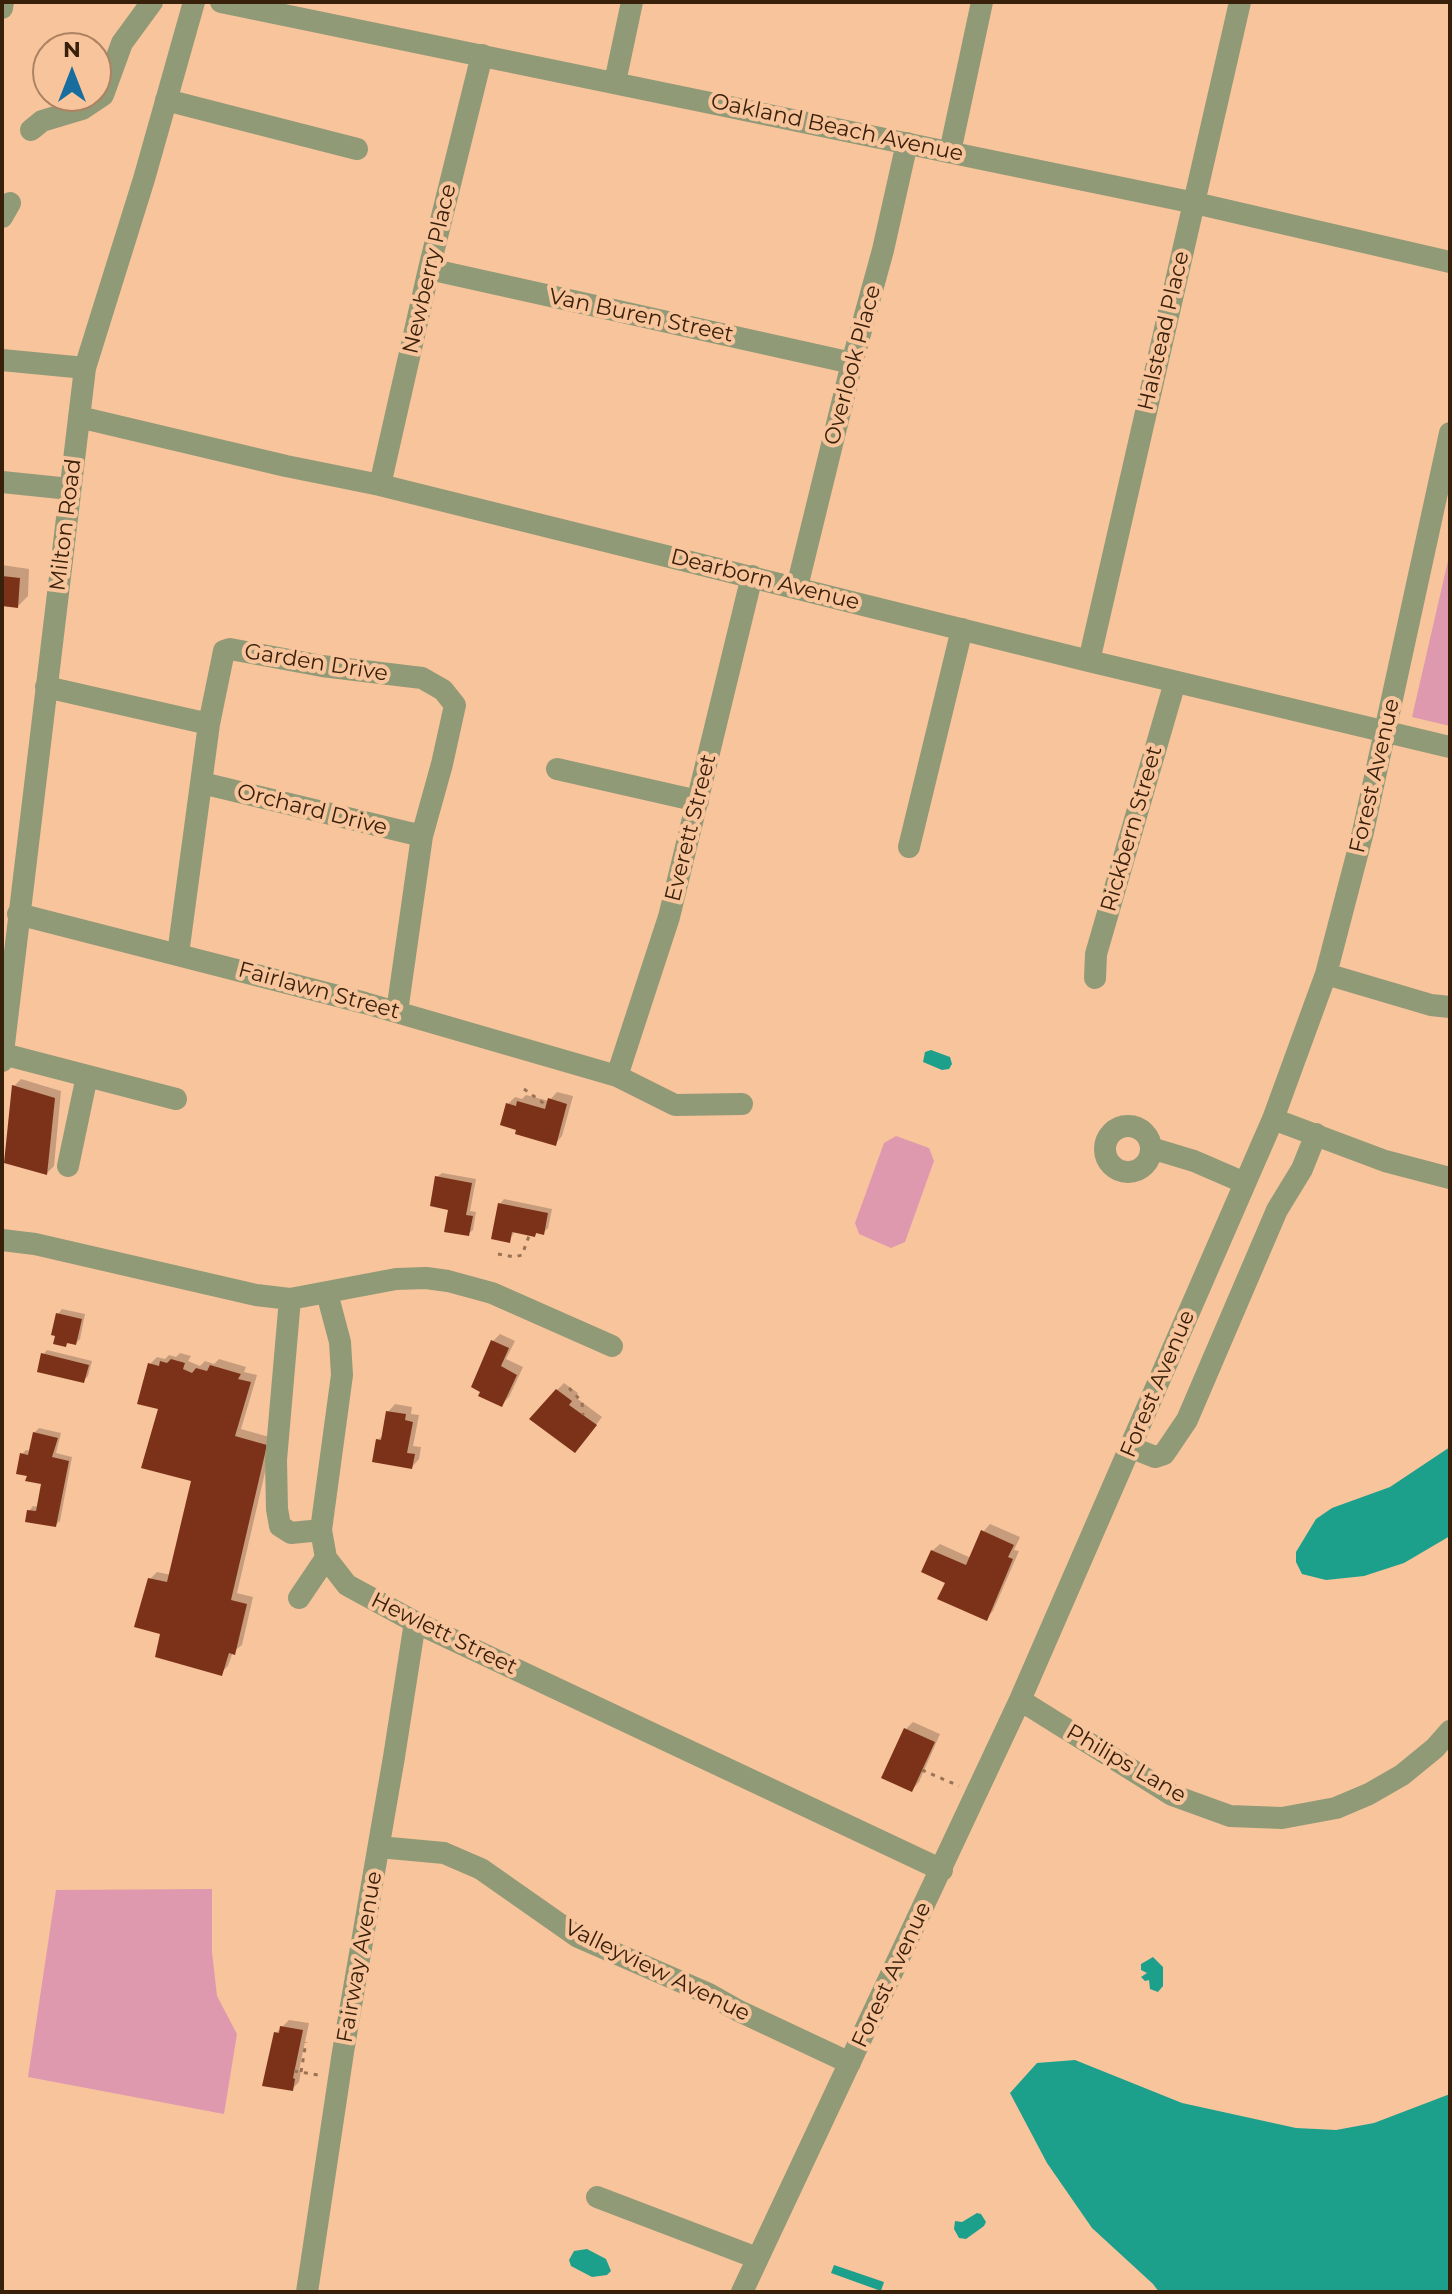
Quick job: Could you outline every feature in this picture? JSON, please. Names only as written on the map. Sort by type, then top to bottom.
[{"type":"street","points":[[31,130],[42,121],[82,109],[103,95],[122,43],[152,2]]},
{"type":"street","name":"Milton Road","points":[[2,1061],[85,368],[194,2]]},
{"type":"street","name":"Oakland Beach Avenue","points":[[221,2],[1195,203],[1450,262]]},
{"type":"street","points":[[615,82],[632,2]]},
{"type":"street","points":[[950,152],[982,2]]},
{"type":"street","name":"Halstead Place","points":[[1089,661],[1240,2]]},
{"type":"street","name":"Newberry Place","points":[[380,485],[482,55]]},
{"type":"street","points":[[166,100],[357,149]]},
{"type":"street","name":"Overlook Place","points":[[797,587],[883,250],[907,143]]},
{"type":"street","name":"Van Buren Street","points":[[429,269],[852,363]]},
{"type":"street","points":[[2,360],[85,368]]},
{"type":"street","name":"Dearborn Avenue","points":[[79,417],[380,485],[1450,747]]},
{"type":"street","name":"Forest Avenue","points":[[742,2292],[1020,1700],[1273,1119],[1326,974],[1363,832],[1450,433]]},
{"type":"street","points":[[2,482],[70,489]]},
{"type":"street","name":"Everett Street","points":[[617,1076],[669,917],[752,576]]},
{"type":"street","points":[[909,847],[962,629]]},
{"type":"street","name":"Garden Drive","points":[[178,954],[209,724],[224,651],[230,649],[322,666],[422,678],[443,690],[455,705],[422,836]]},
{"type":"street","name":"Rickbern Street","points":[[1095,978],[1096,954],[1175,682]]},
{"type":"street","points":[[46,687],[209,724]]},
{"type":"street","points":[[557,769],[698,801]]},
{"type":"street","name":"Orchard Drive","points":[[202,783],[422,836]]},
{"type":"street","points":[[397,1012],[422,836]]},
{"type":"street","name":"Fairlawn Street","points":[[18,914],[397,1012],[617,1076],[675,1105],[742,1104]]},
{"type":"street","points":[[1326,974],[1431,1005],[1450,1007]]},
{"type":"street","points":[[3,1054],[176,1099]]},
{"type":"street","points":[[68,1166],[87,1076]]},
{"type":"street","points":[[1273,1119],[1385,1161],[1450,1178]]},
{"type":"street","points":[[1130,1447],[1155,1457],[1164,1454],[1187,1420],[1277,1210],[1302,1169],[1316,1134]]},
{"type":"street","points":[[1151,1148],[1194,1161],[1245,1183]]},
{"type":"street","points":[[2,1240],[35,1244],[256,1295],[290,1299],[396,1279],[448,1281],[492,1293],[612,1346]]},
{"type":"street","points":[[299,1598],[326,1558],[321,1530],[342,1375],[340,1342],[327,1293]]},
{"type":"street","points":[[290,1299],[276,1460],[277,1509],[280,1526],[291,1533],[321,1530]]},
{"type":"street","name":"Hewlett Street","points":[[326,1558],[347,1585],[415,1622],[942,1870]]},
{"type":"street","name":"Fairway Avenue","points":[[307,2292],[415,1622]]},
{"type":"street","name":"Philips Lane","points":[[1020,1700],[1172,1795],[1230,1816],[1282,1818],[1336,1808],[1402,1775],[1450,1731]]},
{"type":"street","name":"Valleyview Avenue","points":[[379,1847],[444,1853],[481,1869],[578,1937],[709,1994],[850,2063]]},
{"type":"street","points":[[597,2197],[757,2258]]},
{"type":"path","points":[[524,1089],[546,1105]]},
{"type":"path","points":[[498,1254],[522,1255],[529,1236]]},
{"type":"path","points":[[569,1388],[582,1402],[583,1415]]},
{"type":"path","points":[[922,1770],[977,1794]]},
{"type":"path","points":[[301,2072],[306,2042]]},
{"type":"path","points":[[294,2071],[339,2079]]},
{"type":"shaded area","points":[[1450,552],[1450,726],[1412,717]]},
{"type":"shaded area","points":[[896,1136],[929,1148],[934,1161],[905,1242],[891,1248],[859,1234],[855,1223],[884,1143]]},
{"type":"shaded area","points":[[212,1889],[212,1952],[217,1996],[237,2034],[224,2114],[28,2077],[56,1890]]},
{"type":"water","points":[[931,1050],[950,1057],[952,1064],[949,1069],[942,1070],[923,1062],[925,1052]]},
{"type":"water","points":[[1450,1447],[1450,1536],[1404,1563],[1364,1576],[1326,1580],[1302,1574],[1296,1562],[1296,1552],[1316,1519],[1332,1508],[1390,1487]]},
{"type":"water","points":[[1153,1957],[1163,1967],[1163,1986],[1158,1992],[1150,1989],[1149,1980],[1141,1977],[1147,1973],[1141,1970],[1141,1964]]},
{"type":"water","points":[[1075,2060],[1182,2103],[1296,2128],[1336,2130],[1374,2123],[1450,2094],[1450,2292],[1159,2292],[1092,2228],[1047,2163],[1010,2093],[1037,2063]]},
{"type":"water","points":[[977,2213],[986,2222],[984,2226],[966,2239],[959,2238],[954,2229],[955,2221],[962,2222]]},
{"type":"water","points":[[587,2249],[606,2259],[611,2271],[607,2275],[592,2277],[571,2266],[569,2260],[574,2251]]},
{"type":"water","points":[[834,2265],[884,2282],[881,2291],[831,2273]]},
{"type":"building","points":[[2,576],[20,578],[18,608],[2,606]]},
{"type":"building","points":[[12,1085],[55,1098],[47,1175],[4,1163]]},
{"type":"building","points":[[548,1098],[567,1104],[556,1146],[515,1134],[516,1130],[500,1125],[506,1103],[516,1106],[517,1101],[545,1109]]},
{"type":"building","points":[[435,1176],[472,1183],[466,1215],[473,1216],[469,1236],[444,1232],[448,1210],[430,1206]]},
{"type":"building","points":[[498,1203],[548,1213],[544,1235],[536,1233],[535,1237],[512,1232],[510,1243],[491,1239]]},
{"type":"building","points":[[56,1313],[82,1319],[76,1345],[67,1343],[66,1347],[53,1344],[55,1336],[51,1335]]},
{"type":"building","points":[[491,1340],[509,1348],[501,1366],[517,1375],[502,1407],[478,1396],[480,1392],[471,1387]]},
{"type":"building","points":[[41,1353],[89,1365],[84,1383],[37,1372]]},
{"type":"building","points":[[171,1359],[185,1363],[183,1369],[192,1373],[196,1368],[207,1371],[210,1365],[241,1374],[238,1379],[251,1382],[235,1436],[267,1445],[231,1600],[247,1604],[235,1655],[229,1653],[222,1676],[155,1657],[160,1634],[134,1627],[148,1578],[167,1582],[191,1481],[141,1468],[158,1409],[137,1404],[148,1363],[159,1366],[160,1361],[167,1363]]},
{"type":"building","points":[[556,1389],[572,1401],[569,1405],[597,1425],[575,1453],[529,1419]]},
{"type":"building","points":[[386,1411],[406,1414],[405,1420],[413,1422],[407,1453],[415,1454],[412,1469],[372,1462],[376,1439],[381,1440]]},
{"type":"building","points":[[33,1432],[58,1438],[52,1457],[69,1461],[56,1527],[25,1522],[27,1510],[36,1511],[41,1484],[25,1481],[27,1476],[16,1474],[20,1453],[28,1455]]},
{"type":"building","points":[[981,1530],[1014,1545],[1008,1557],[1013,1559],[987,1621],[937,1599],[945,1583],[921,1572],[931,1550],[966,1565]]},
{"type":"building","points":[[904,1728],[935,1742],[912,1792],[881,1778]]},
{"type":"building","points":[[280,2026],[303,2030],[293,2091],[262,2086],[274,2032],[279,2033]]}]
